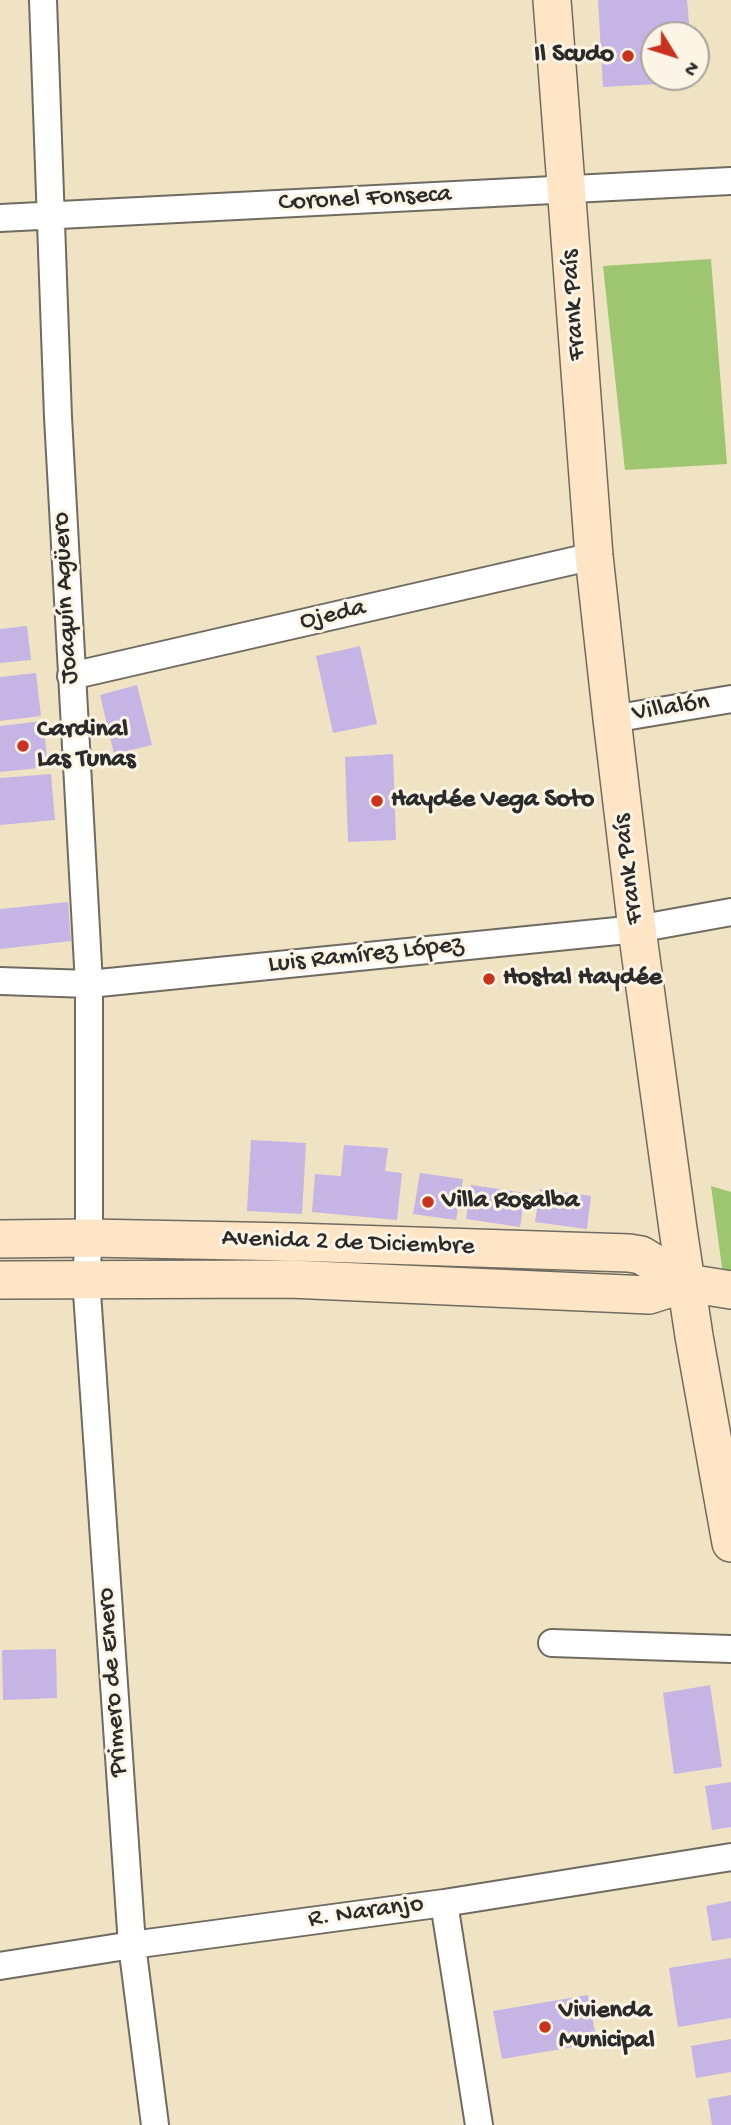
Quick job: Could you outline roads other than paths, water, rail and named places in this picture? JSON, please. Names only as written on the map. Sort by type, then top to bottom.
[{"type":"main road","name":"Frank País","points":[[552,0],[594,555],[612,719],[637,929],[678,1229],[731,1543]]},
{"type":"main road","points":[[641,1255],[663,1245],[678,1229]]},
{"type":"main road","name":"Avenida 2 de Diciembre","points":[[0,1239],[306,1242],[641,1255],[687,1283],[731,1290]]},
{"type":"main road","name":"Avenida 2 de Diciembre","points":[[0,1280],[290,1279],[649,1295],[687,1283]]},
{"type":"main road","points":[[649,1295],[675,1306],[694,1336]]},
{"type":"street","name":"Joaquín Agüero","points":[[43,0],[58,417],[89,984],[78,1238]]},
{"type":"street","name":"Coronel Fonseca","points":[[0,218],[731,181]]},
{"type":"street","name":"Ojeda","points":[[71,676],[594,555]]},
{"type":"street","name":"Villalón","points":[[612,719],[731,699]]},
{"type":"street","name":"Luis Ramírez López","points":[[0,981],[89,984],[637,929],[731,912]]},
{"type":"street","name":"Primero de Enero","points":[[78,1238],[76,1279],[132,1945],[155,2125]]},
{"type":"street","points":[[552,1643],[731,1649]]},
{"type":"street","name":"R. Naranjo","points":[[0,1966],[132,1945],[444,1903],[731,1857]]},
{"type":"street","points":[[444,1903],[479,2125]]},
{"type":"place","name":"Il Scudo","points":[[628,56]]},
{"type":"place","name":"Cardinal Las Tunas","points":[[23,746]]},
{"type":"place","name":"Haydée Vega Soto","points":[[377,801]]},
{"type":"place","name":"Hostal Haydée","points":[[489,979]]},
{"type":"place","name":"Villa Rosalba","points":[[428,1202]]},
{"type":"place","name":"Vivienda Municipal","points":[[545,2027]]}]
